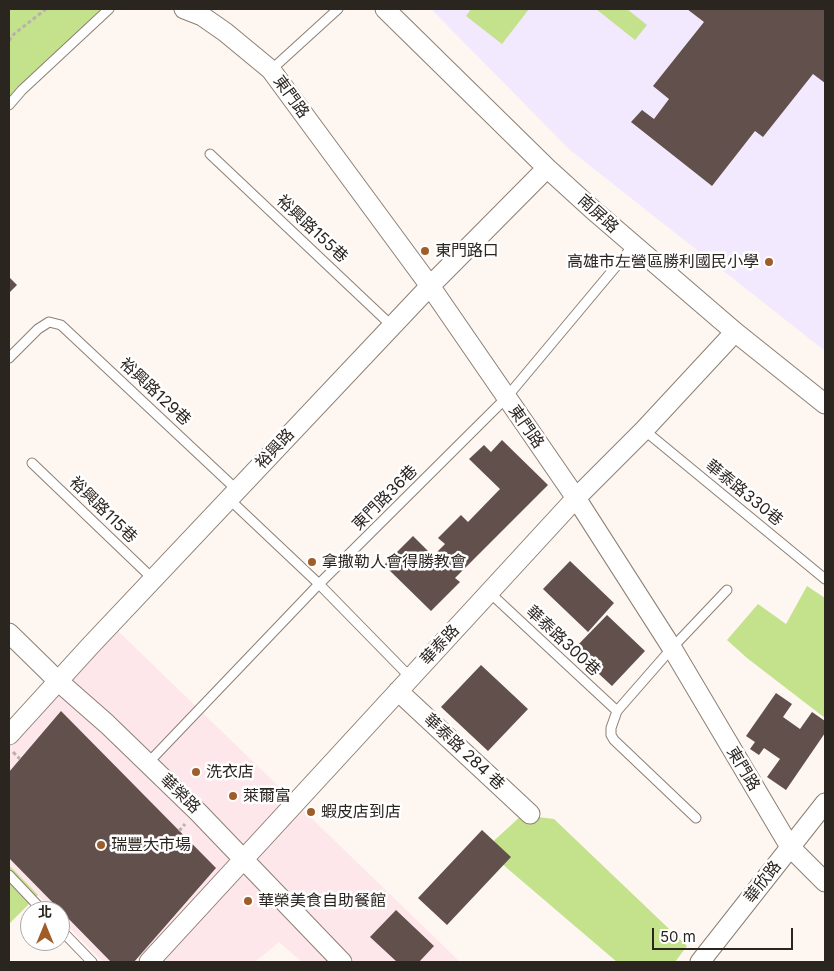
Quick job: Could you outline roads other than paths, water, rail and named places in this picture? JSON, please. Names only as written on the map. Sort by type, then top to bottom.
[{"type":"street","name":"東門路","points":[[184,9],[202,16],[225,32],[271,70],[430,286],[576,498],[672,648],[790,847],[825,882]]},
{"type":"street","name":"南屏路","points":[[385,9],[547,168],[633,246],[825,404]]},
{"type":"street","name":"裕興路","points":[[9,735],[58,680],[392,326],[547,168]]},
{"type":"street","name":"華泰路","points":[[149,962],[576,498],[644,430],[736,332]]},
{"type":"street","name":"華榮路","points":[[9,633],[198,812],[342,962]]},
{"type":"street","name":"華泰路 284 巷","points":[[404,684],[530,814]]},
{"type":"street","name":"華欣路","points":[[700,962],[825,803]]},
{"type":"lane","points":[[9,105],[22,90],[109,9]]},
{"type":"lane","points":[[271,70],[338,9]]},
{"type":"lane","name":"裕興路155巷","points":[[210,154],[392,326]]},
{"type":"lane","name":"東門路36巷","points":[[148,763],[319,584],[506,398],[633,246]]},
{"type":"lane","name":"裕興路129巷","points":[[9,358],[38,329],[49,322],[61,325],[233,494],[319,584],[404,684]]},
{"type":"lane","name":"華泰路330巷","points":[[644,430],[825,579]]},
{"type":"lane","name":"裕興路115巷","points":[[32,463],[153,579]]},
{"type":"lane","points":[[696,818],[614,740],[611,735],[611,728],[617,711],[672,648],[727,590]]},
{"type":"lane","name":"華泰路300巷","points":[[489,592],[617,711]]},
{"type":"lane","points":[[9,875],[34,901]]},
{"type":"lane","points":[[70,939],[92,962]]},
{"type":"place","name":"東門路口","points":[[425,251]]},
{"type":"place","name":"高雄市左營區勝利國民小學","points":[[769,262]]},
{"type":"place","name":"拿撒勒人會得勝教會","points":[[312,562]]},
{"type":"place","name":"洗衣店","points":[[196,772]]},
{"type":"place","name":"萊爾富","points":[[233,796]]},
{"type":"place","name":"蝦皮店到店","points":[[311,812]]},
{"type":"place","name":"瑞豐大市場","points":[[101,845]]},
{"type":"place","name":"華榮美食自助餐館","points":[[248,901]]}]
